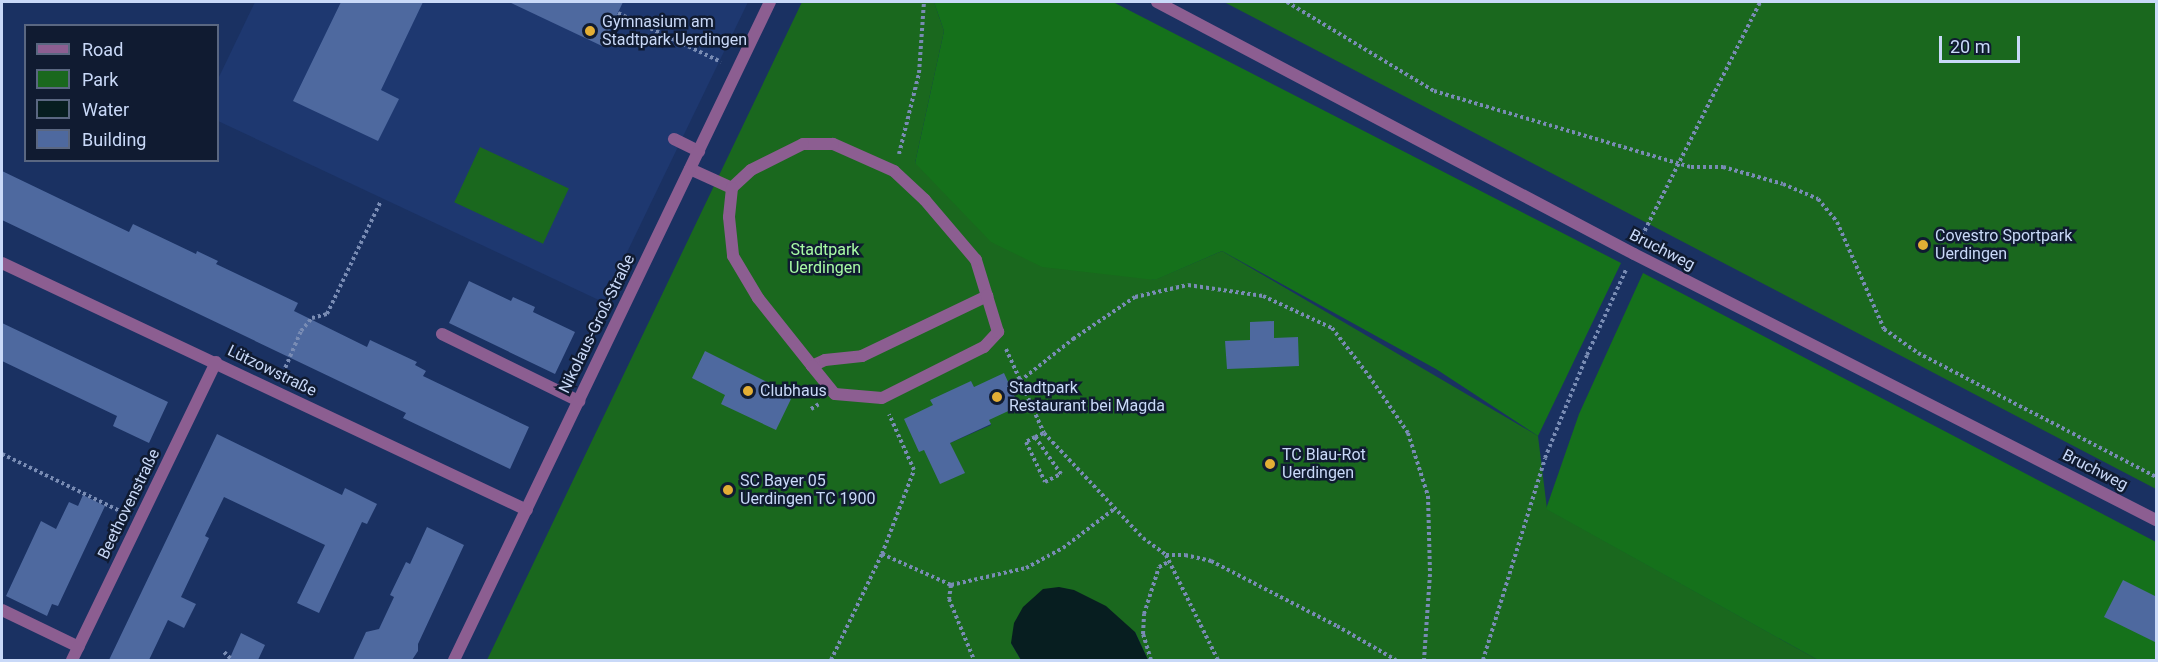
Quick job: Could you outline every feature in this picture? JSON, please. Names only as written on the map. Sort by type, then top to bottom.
[{"type":"street","name":"Nikolaus-Groß-Straße","points":[[454,660],[770,2]]},
{"type":"street","name":"Bruchweg","points":[[1157,2],[1634,254],[2157,520]]},
{"type":"street","points":[[674,139],[699,151]]},
{"type":"street","points":[[803,144],[833,144],[894,171],[925,200],[976,260],[998,332],[984,348],[882,398],[835,394],[758,298],[733,256],[729,217],[732,188],[751,170],[803,144]]},
{"type":"street","points":[[690,169],[732,188]]},
{"type":"street","name":"Lützowstraße","points":[[2,263],[527,510]]},
{"type":"street","points":[[812,366],[825,360],[862,356],[987,296]]},
{"type":"street","points":[[442,334],[579,401]]},
{"type":"street","name":"Beethovenstraße","points":[[72,660],[216,362]]},
{"type":"street","points":[[2,610],[79,647]]},
{"type":"path","points":[[894,171],[919,73],[924,2]]},
{"type":"path","points":[[1287,2],[1434,91],[1678,161],[1691,167],[1723,167],[1783,184],[1818,199],[1837,222],[1884,329],[1918,353],[2157,477]]},
{"type":"path","points":[[1483,660],[1545,458],[1587,355],[1678,161],[1760,2]]},
{"type":"path","points":[[618,13],[738,70]]},
{"type":"path","points":[[275,391],[301,331],[312,318],[327,314],[381,201]]},
{"type":"path","points":[[1020,381],[1073,339],[1135,297],[1188,285],[1263,296],[1332,328],[1369,376],[1408,433],[1428,496],[1430,574],[1424,660]]},
{"type":"path","points":[[998,332],[1044,433],[1143,538],[1166,555],[1185,555],[1211,561],[1337,626],[1396,660]]},
{"type":"path","points":[[831,660],[882,554],[914,470],[882,398]]},
{"type":"path","points":[[1035,437],[1061,474],[1045,482],[1026,442],[1035,437],[1044,433]]},
{"type":"path","points":[[2,454],[139,520]]},
{"type":"path","points":[[882,554],[951,585],[1026,568],[1063,548],[1114,509]]},
{"type":"path","points":[[1166,555],[1199,617],[1218,660]]},
{"type":"path","points":[[1151,660],[1143,634],[1144,614],[1159,567],[1168,562]]},
{"type":"path","points":[[951,585],[949,599],[974,660]]},
{"type":"path","points":[[224,652],[232,660]]},
{"type":"shaded area","points":[[255,2],[748,2],[603,302],[219,121],[219,77]]},
{"type":"green space","name":"Stadtpark Uerdingen","points":[[802,2],[934,2],[944,31],[915,163],[1154,280],[1222,251],[1538,436],[1547,509],[1818,660],[1148,660],[1135,632],[1011,643],[1021,660],[487,660]],"holes":[[[931,400],[991,424],[950,443]]]},
{"type":"green space","points":[[934,2],[1113,2],[1621,263],[1538,436],[1436,369],[1222,251],[1155,280],[1042,267],[991,242],[915,163],[944,31]]},
{"type":"green space","name":"Covestro Sportpark Uerdingen","points":[[1224,2],[2156,2],[2156,489]]},
{"type":"green space","points":[[480,147],[569,188],[543,244],[454,202]]},
{"type":"green space","points":[[1643,273],[2156,542],[2156,660],[1818,660],[1546,509],[1579,414]]},
{"type":"water","points":[[1059,587],[1074,590],[1106,606],[1135,632],[1148,660],[1021,660],[1011,643],[1014,623],[1023,607],[1043,589]]},
{"type":"building","points":[[341,2],[423,2],[381,90],[399,99],[378,141],[293,101]]},
{"type":"building","name":"Gymnasium am Stadtpark Uerdingen","points":[[509,2],[623,2],[602,46]]},
{"type":"building","points":[[2,171],[129,232],[133,224],[196,254],[197,251],[218,261],[216,264],[298,303],[294,311],[367,347],[370,340],[417,362],[415,365],[426,371],[423,376],[529,427],[510,469],[403,418],[406,413],[2,220]]},
{"type":"building","points":[[469,281],[511,301],[513,297],[535,307],[533,312],[575,332],[555,374],[449,323]]},
{"type":"building","points":[[1274,321],[1274,338],[1298,337],[1299,366],[1227,369],[1225,341],[1250,340],[1250,322]]},
{"type":"building","points":[[2,323],[168,402],[149,443],[113,426],[117,416],[2,361]]},
{"type":"building","name":"Clubhaus","points":[[705,351],[779,388],[777,392],[791,399],[776,430],[721,404],[725,395],[692,378]]},
{"type":"building","points":[[1004,373],[1019,406],[989,420],[991,424],[950,443],[965,473],[940,484],[924,450],[919,452],[904,419],[933,405],[930,400],[971,381],[974,387]]},
{"type":"building","points":[[217,434],[342,495],[345,488],[377,504],[367,524],[362,522],[319,613],[297,603],[325,545],[224,497],[205,536],[209,538],[181,597],[196,604],[184,628],[168,620],[149,660],[109,660]]},
{"type":"building","points":[[83,495],[105,506],[58,606],[52,604],[47,616],[6,596],[41,521],[56,529],[69,502],[78,506]]},
{"type":"building","points":[[427,527],[464,545],[418,644],[418,651],[412,660],[353,660],[366,632],[379,629],[394,597],[390,595],[406,562],[410,564]]},
{"type":"building","points":[[2123,580],[2157,597],[2157,643],[2104,617]]},
{"type":"building","points":[[241,633],[265,645],[258,660],[229,660]]},
{"type":"place","name":"Gymnasium am Stadtpark Uerdingen","points":[[590,31]]},
{"type":"place","name":"Covestro Sportpark Uerdingen","points":[[1923,245]]},
{"type":"place","name":"Clubhaus","points":[[748,391]]},
{"type":"place","name":"Stadtpark Restaurant bei Magda","points":[[997,397]]},
{"type":"place","name":"TC Blau-Rot Uerdingen","points":[[1270,464]]},
{"type":"place","name":"SC Bayer 05 Uerdingen TC 1900","points":[[728,490]]}]
